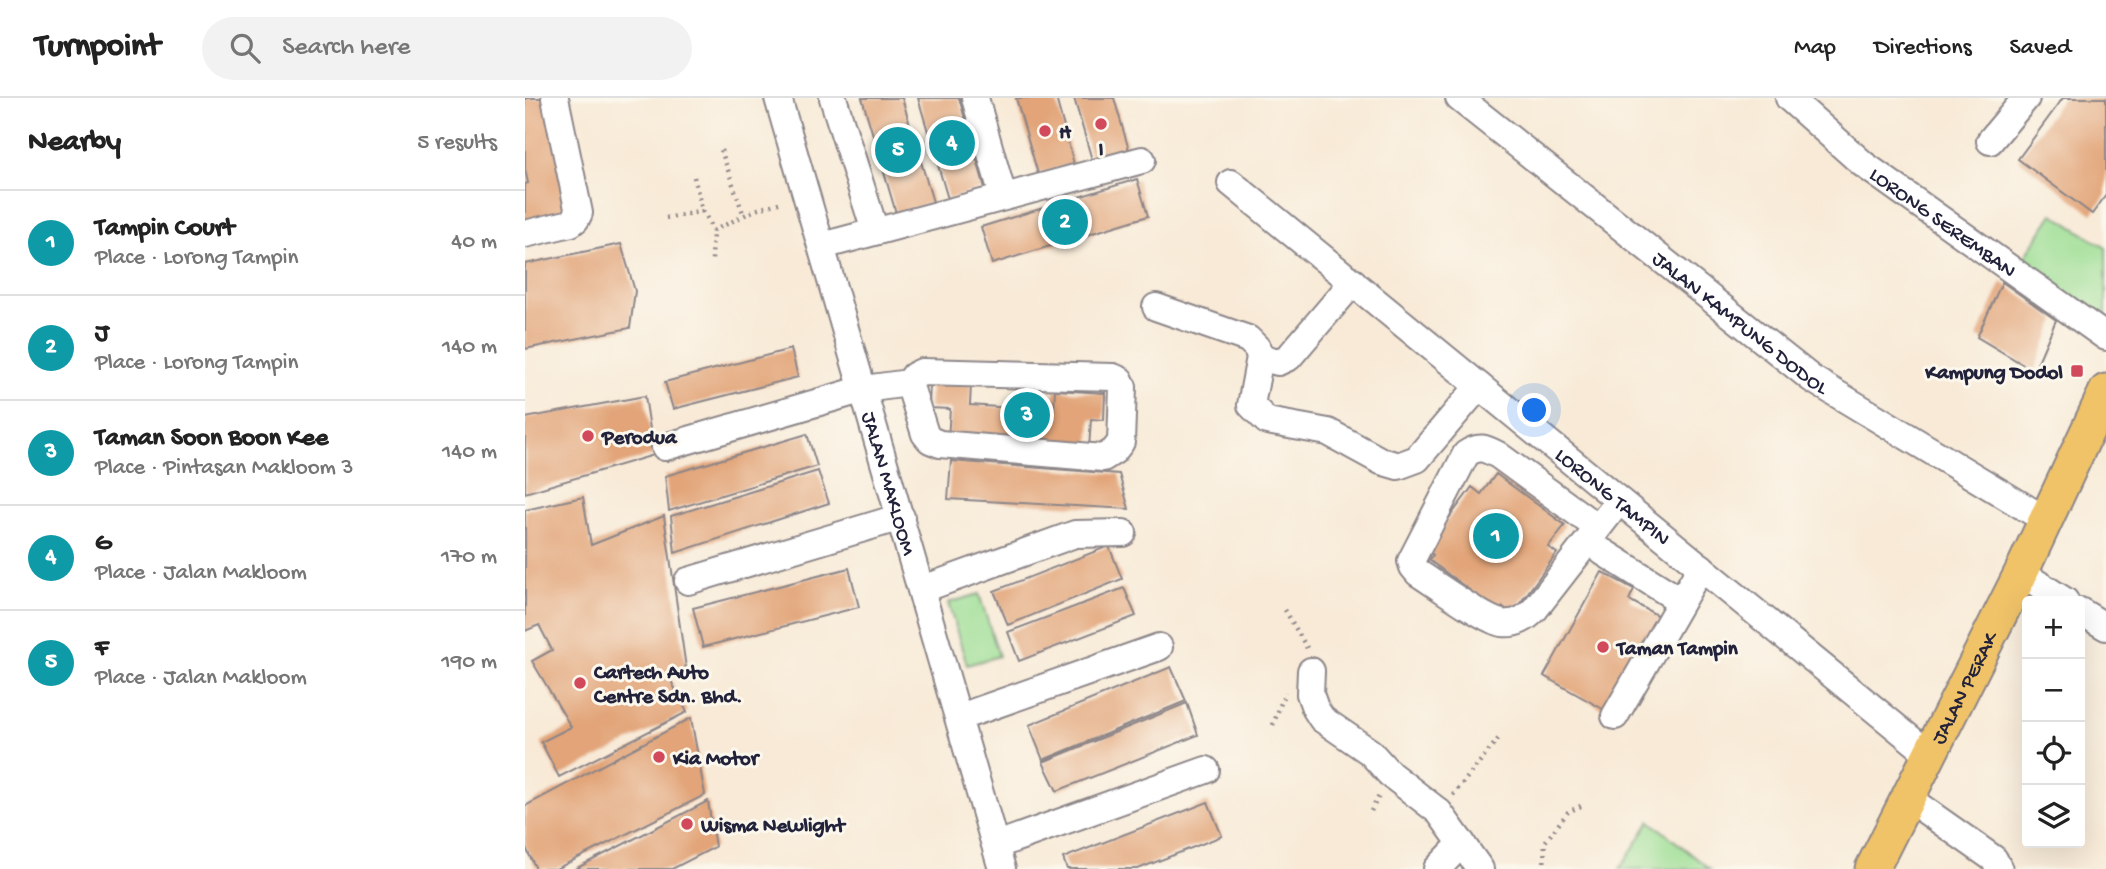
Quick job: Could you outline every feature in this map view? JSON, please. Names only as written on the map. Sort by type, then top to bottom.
[{"type":"main road","name":"JALAN PERAK","points":[[1872,869],[2021,573],[2106,391]]},
{"type":"street","points":[[525,234],[571,223],[579,213],[555,98]]},
{"type":"street","name":"JALAN MAKLOOM","points":[[778,98],[1000,857]]},
{"type":"street","points":[[833,98],[874,231]]},
{"type":"street","points":[[975,98],[1003,196]]},
{"type":"street","name":"JALAN KAMPUNG DODOL","points":[[1459,98],[1812,379],[2044,519]]},
{"type":"street","name":"LORONG SEREMBAN","points":[[1789,98],[1863,164],[2106,337]]},
{"type":"street","points":[[1990,141],[2011,104]]},
{"type":"street","points":[[822,246],[1142,160]]},
{"type":"street","name":"LORONG TAMPIN","points":[[1231,183],[1929,754]]},
{"type":"street","points":[[1260,357],[1277,362],[1289,357],[1353,282]]},
{"type":"street","points":[[1156,307],[1248,339],[1257,348],[1260,357],[1251,405],[1267,421],[1328,432],[1381,461],[1398,466],[1417,459],[1479,386]]},
{"type":"street","points":[[665,447],[864,389],[909,383],[914,376],[922,372],[1113,376],[1120,380],[1123,387],[1121,442],[1103,458],[940,444],[930,440],[925,434],[909,383]]},
{"type":"street","points":[[1619,501],[1601,540],[1530,615],[1516,623],[1501,623],[1485,615],[1418,573],[1411,561],[1466,454],[1475,448],[1485,448],[1499,455],[1601,540],[1681,601]]},
{"type":"street","points":[[688,581],[901,517]]},
{"type":"street","points":[[923,589],[1075,534],[1123,533]]},
{"type":"street","points":[[1615,716],[1701,567]]},
{"type":"street","points":[[2021,573],[2057,596]]},
{"type":"street","points":[[2085,614],[2106,627]]},
{"type":"street","points":[[960,717],[1159,647]]},
{"type":"street","points":[[1311,671],[1310,694],[1322,719],[1370,752],[1390,774],[1439,812],[1479,869]]},
{"type":"street","points":[[1000,857],[1206,770]]},
{"type":"street","points":[[1909,799],[1994,859],[1999,869]]},
{"type":"street","points":[[1437,869],[1462,843]]},
{"type":"path","points":[[721,150],[744,216]]},
{"type":"path","points":[[694,177],[703,211],[713,231],[712,261]]},
{"type":"path","points":[[713,231],[755,210],[807,195]]},
{"type":"path","points":[[666,218],[703,211]]},
{"type":"path","points":[[1285,610],[1310,654],[1311,671]]},
{"type":"path","points":[[1439,812],[1499,738]]},
{"type":"path","points":[[1544,869],[1545,842],[1568,812],[1583,804]]},
{"type":"green space","points":[[2053,214],[2106,248],[2106,326],[2017,269]]},
{"type":"green space","points":[[979,594],[999,656],[967,665],[948,603]]},
{"type":"green space","points":[[1650,821],[1710,869],[1620,869]]},
{"type":"building","points":[[525,98],[548,98],[573,214],[525,224],[525,184],[528,183],[525,169]]},
{"type":"building","points":[[862,98],[902,98],[933,202],[896,213]]},
{"type":"building","points":[[918,98],[959,98],[985,188],[948,199]]},
{"type":"building","name":"H","points":[[1016,98],[1056,98],[1074,164],[1038,174]]},
{"type":"building","name":"I","points":[[1074,98],[1114,98],[1129,150],[1092,160]]},
{"type":"building","points":[[2063,98],[2106,98],[2106,195],[2092,214],[2018,159]]},
{"type":"building","points":[[1137,179],[1148,216],[992,264],[981,227]]},
{"type":"building","points":[[621,244],[635,291],[630,328],[525,349],[525,264]]},
{"type":"building","points":[[2002,282],[2056,320],[2034,371],[1977,337]]},
{"type":"building","points":[[791,349],[798,377],[673,409],[665,382]]},
{"type":"building","points":[[930,382],[971,385],[970,405],[1054,411],[1055,390],[1105,393],[1104,420],[1091,419],[1089,449],[948,440],[950,409],[929,408]]},
{"type":"building","name":"Perodua","points":[[645,396],[654,455],[525,493],[525,418]]},
{"type":"building","points":[[807,434],[817,466],[669,511],[665,476]]},
{"type":"building","points":[[951,461],[1119,474],[1129,509],[948,499]]},
{"type":"building","points":[[818,471],[829,503],[675,553],[671,516]]},
{"type":"building","points":[[1496,474],[1565,525],[1548,547],[1557,553],[1512,614],[1503,607],[1499,612],[1429,560],[1433,555],[1426,549],[1472,487],[1481,494]]},
{"type":"building","points":[[583,497],[591,545],[664,516],[686,668],[669,677],[687,712],[559,777],[541,742],[571,727],[532,661],[552,650],[539,625],[525,631],[525,510]]},
{"type":"building","points":[[1109,546],[1122,579],[1008,625],[994,591]]},
{"type":"building","points":[[849,568],[859,607],[703,647],[693,608]]},
{"type":"building","name":"Taman Tampin","points":[[1602,572],[1634,589],[1629,600],[1662,618],[1610,713],[1544,676]]},
{"type":"building","points":[[1124,588],[1136,616],[1019,661],[1008,632]]},
{"type":"building","points":[[1171,667],[1186,701],[1043,760],[1029,725]]},
{"type":"building","points":[[1187,703],[1198,735],[1057,791],[1043,762]]},
{"type":"building","name":"Kia Motor","points":[[691,718],[705,795],[556,869],[536,869],[525,846],[525,806]]},
{"type":"building","name":"Wisma Newlight","points":[[708,801],[715,847],[672,869],[575,869]]},
{"type":"building","points":[[1208,802],[1222,836],[1138,869],[1067,869],[1063,858]]},
{"type":"place","name":"I","points":[[1101,124]]},
{"type":"place","name":"H","points":[[1045,131]]},
{"type":"place","name":"G","points":[[952,143]]},
{"type":"place","name":"F","points":[[898,150]]},
{"type":"place","name":"J","points":[[1065,222]]},
{"type":"place","name":"Kampung Dodol","points":[[2077,371]]},
{"type":"place","name":"Taman Soon Boon Kee","points":[[1027,415]]},
{"type":"place","name":"Perodua","points":[[588,436]]},
{"type":"place","name":"Tampin Court","points":[[1496,536]]},
{"type":"place","name":"Taman Tampin","points":[[1603,647]]},
{"type":"place","name":"Cartech Auto Centre Sdn. Bhd.","points":[[580,683]]},
{"type":"place","name":"Kia Motor","points":[[659,757]]},
{"type":"place","name":"Wisma Newlight","points":[[687,824]]}]
